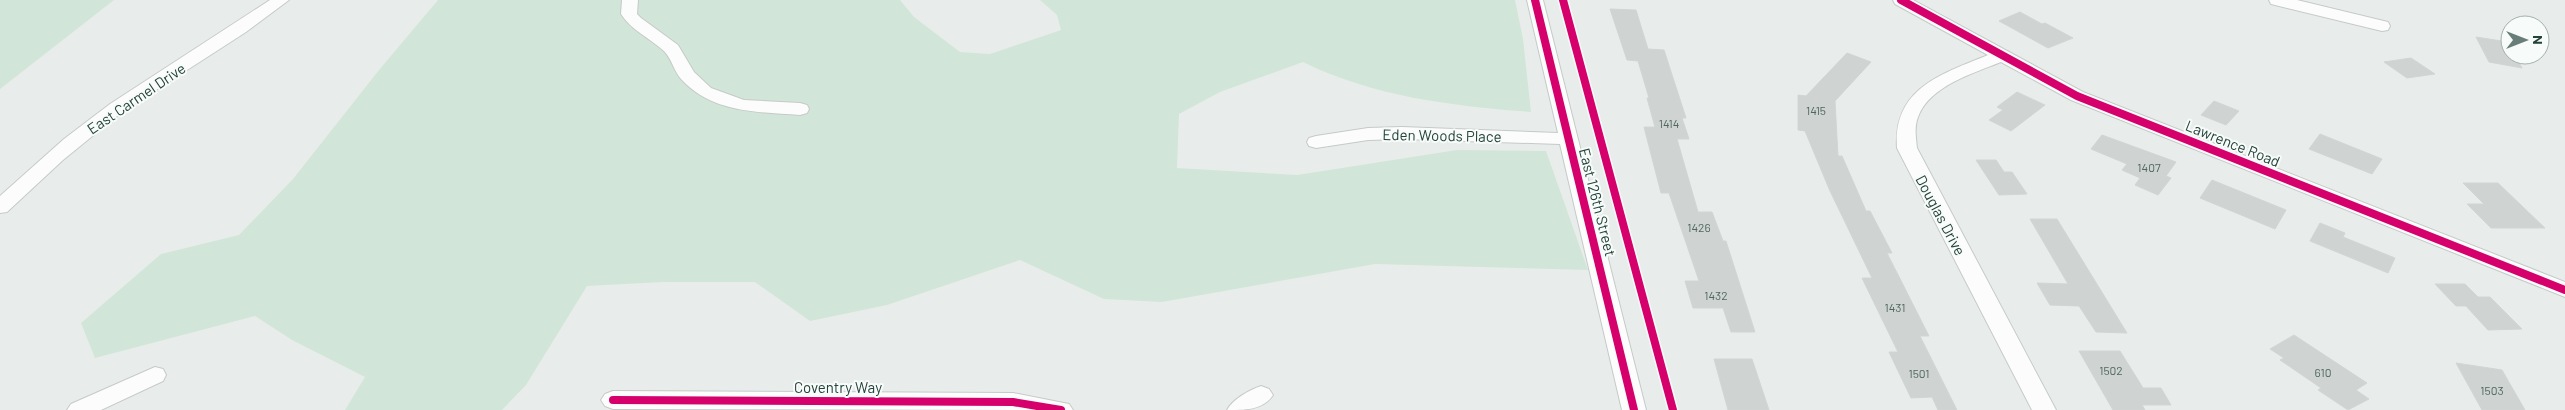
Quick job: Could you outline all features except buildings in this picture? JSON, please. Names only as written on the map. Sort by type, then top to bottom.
[{"type":"street","name":"East Carmel Drive","points":[[0,207],[36,172],[116,108],[248,24],[281,0]]},
{"type":"street","points":[[630,0],[629,14],[635,22],[672,49],[687,74],[706,92],[742,105],[800,110]]},
{"type":"street","name":"East 126th Street","points":[[1535,0],[1634,410]]},
{"type":"street","name":"Lawrence Road","points":[[1901,0],[2076,96],[2565,290]]},
{"type":"street","points":[[2277,0],[2382,26]]},
{"type":"street","name":"Douglas Drive","points":[[2000,56],[1951,78],[1917,100],[1909,114],[1905,128],[1907,148],[2044,410]]},
{"type":"street","name":"Eden Woods Place","points":[[1316,142],[1368,134],[1402,133],[1568,139]]},
{"type":"street","points":[[78,410],[155,375]]},
{"type":"street","points":[[1239,410],[1261,395]]},
{"type":"street","name":"Coventry Way","points":[[614,400],[1013,402],[1061,410]]},
{"type":"green space","points":[[0,0],[114,0],[0,89]]},
{"type":"green space","points":[[438,0],[900,0],[914,17],[960,52],[990,54],[1061,30],[1057,15],[1040,0],[1515,0],[1523,39],[1531,112],[1443,103],[1386,92],[1330,74],[1303,62],[1220,92],[1179,114],[1177,168],[1297,175],[1457,150],[1546,151],[1588,270],[1375,264],[1162,302],[1104,299],[1020,260],[887,305],[810,321],[755,282],[663,282],[587,286],[526,385],[502,410],[345,410],[365,377],[292,340],[255,316],[95,358],[81,323],[161,254],[239,235],[293,179],[379,70]]},
{"type":"cycle path","points":[[1535,0],[1634,410]]},
{"type":"cycle path","points":[[1563,0],[1673,410]]},
{"type":"cycle path","points":[[1901,0],[2077,96],[2565,290]]},
{"type":"cycle path","points":[[613,400],[1013,402],[1061,410]]}]
